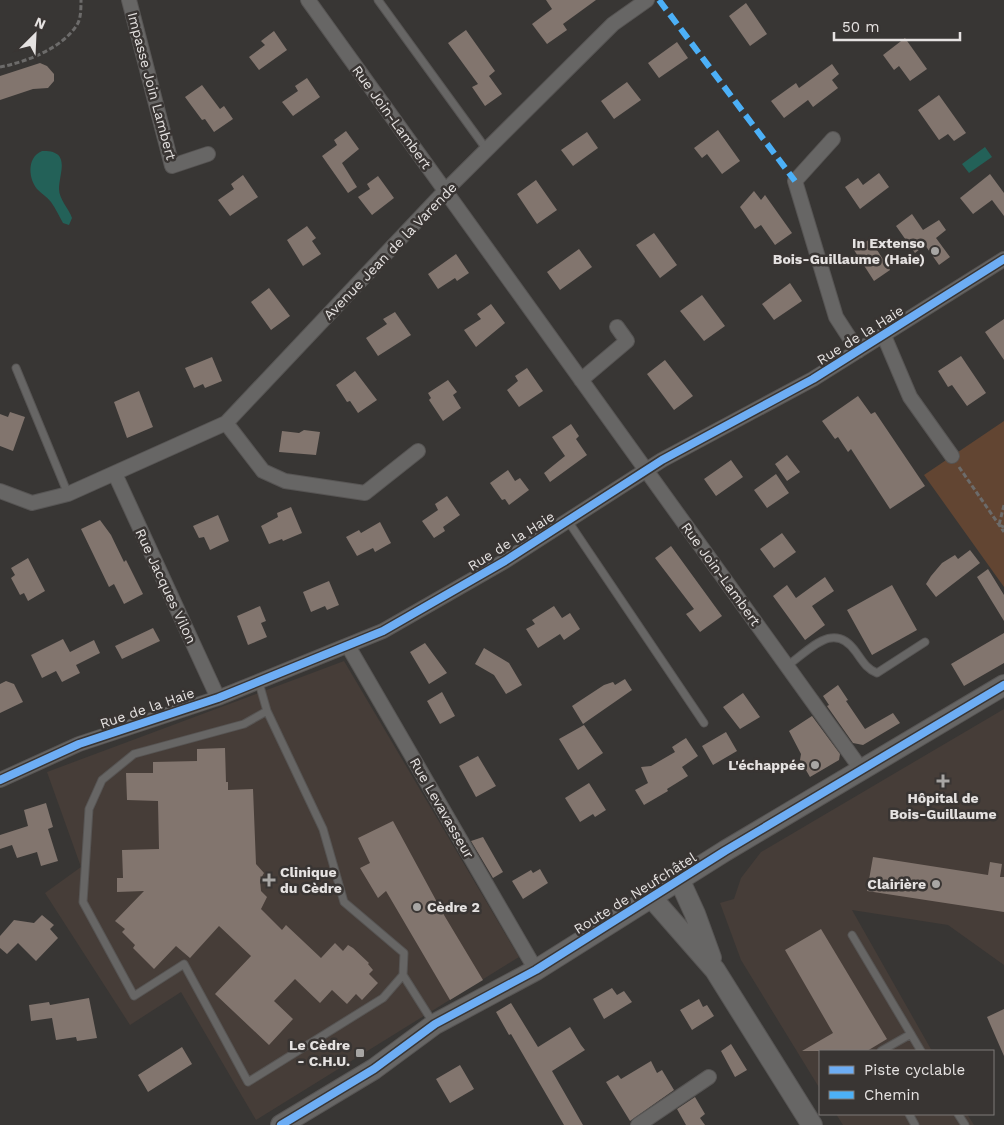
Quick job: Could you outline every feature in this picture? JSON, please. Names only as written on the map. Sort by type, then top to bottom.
[{"type":"main road","name":"Route de Neufchâtel","points":[[281,1125],[374,1069],[435,1024],[536,970],[679,879],[861,769],[1004,686]]},
{"type":"main road","points":[[679,879],[696,914],[715,970]]},
{"type":"main road","points":[[651,897],[715,970],[812,1125]]},
{"type":"street","name":"Impasse Join Lambert","points":[[129,0],[172,166],[208,154]]},
{"type":"street","name":"Rue Join-Lambert","points":[[308,0],[861,769]]},
{"type":"street","name":"Avenue Jean de la Varende","points":[[0,491],[32,503],[68,494],[226,423],[445,191],[613,24],[647,0]]},
{"type":"street","points":[[833,139],[795,181],[836,317],[858,351]]},
{"type":"street","name":"Rue de la Haie","points":[[0,780],[79,744],[218,698],[382,631],[505,561],[662,460],[813,379],[1004,260]]},
{"type":"street","points":[[581,380],[627,341],[617,327]]},
{"type":"street","points":[[884,336],[910,397],[952,456]]},
{"type":"street","points":[[226,423],[263,471],[285,481],[364,493],[418,451]]},
{"type":"street","name":"Rue Jacques Vilon","points":[[115,474],[218,698]]},
{"type":"street","name":"Rue Levavasseur","points":[[348,646],[536,970]]},
{"type":"street","points":[[638,1125],[709,1076]]},
{"type":"lane","points":[[378,0],[487,150]]},
{"type":"lane","points":[[16,368],[68,494]]},
{"type":"lane","points":[[568,520],[704,723]]},
{"type":"lane","points":[[787,666],[830,636],[842,637],[850,643],[868,669],[878,673],[926,642]]},
{"type":"lane","points":[[259,682],[266,711],[323,829],[344,902],[404,953],[403,974],[435,1024]]},
{"type":"lane","points":[[266,711],[244,724],[134,754],[102,780],[89,809],[83,902],[134,996],[184,964],[248,1082],[383,998],[403,974]]},
{"type":"lane","points":[[852,935],[920,1050]]},
{"type":"lane","points":[[883,1050],[911,1034]]},
{"type":"path","points":[[0,67],[10,65],[56,46],[71,34],[79,21],[81,0]]},
{"type":"path","points":[[952,456],[1004,532]]},
{"type":"path","points":[[999,525],[1004,505]]},
{"type":"path","points":[[999,525],[1004,527]]},
{"type":"shaded area","points":[[1004,421],[1004,587],[924,475]]},
{"type":"shaded area","name":"Clinique du Cèdre","points":[[344,661],[519,957],[256,1120],[181,992],[130,1025],[45,893],[81,867],[47,772]]},
{"type":"shaded area","name":"Hôpital de Bois-Guillaume","points":[[1004,709],[1004,965],[948,925],[852,910],[931,1050],[819,1050],[819,1087],[741,960],[720,903],[734,899],[741,878],[761,852]]},
{"type":"shaded area","points":[[837,1115],[968,1115],[974,1125],[843,1125]]},
{"type":"water","points":[[985,147],[992,157],[969,173],[962,164]]},
{"type":"water","points":[[42,151],[57,154],[61,158],[62,170],[59,193],[72,218],[69,225],[63,223],[51,202],[37,189],[32,179],[31,163],[37,154]]},
{"type":"building","points":[[546,0],[596,0],[563,24],[567,30],[547,44],[532,24],[552,9]]},
{"type":"building","points":[[746,3],[767,34],[750,46],[729,16]]},
{"type":"building","points":[[466,30],[495,71],[489,76],[502,94],[485,106],[472,87],[478,84],[448,43]]},
{"type":"building","points":[[274,31],[287,50],[259,70],[249,57],[265,45],[261,41]]},
{"type":"building","points":[[905,38],[927,69],[910,81],[899,66],[894,70],[883,55]]},
{"type":"building","points":[[677,42],[688,58],[659,78],[648,63]]},
{"type":"building","points":[[40,63],[47,66],[54,74],[54,81],[48,88],[33,89],[0,100],[0,76]]},
{"type":"building","points":[[832,64],[839,74],[832,80],[838,88],[813,107],[808,100],[784,118],[771,101],[796,83],[799,88]]},
{"type":"building","points":[[307,78],[320,97],[293,116],[282,102],[298,91],[295,86]]},
{"type":"building","points":[[627,82],[641,100],[614,119],[601,101]]},
{"type":"building","points":[[202,85],[220,109],[224,106],[233,119],[214,132],[205,119],[202,120],[185,97]]},
{"type":"building","points":[[939,95],[966,133],[954,141],[948,134],[939,140],[918,110]]},
{"type":"building","points":[[718,130],[740,161],[722,174],[707,154],[702,158],[694,148]]},
{"type":"building","points":[[346,131],[359,149],[342,163],[357,187],[348,193],[322,156],[337,145],[334,140]]},
{"type":"building","points":[[587,132],[598,148],[573,166],[561,150]]},
{"type":"building","points":[[879,173],[889,187],[860,209],[845,187],[858,178],[863,185]]},
{"type":"building","points":[[990,174],[1004,193],[1004,216],[992,200],[973,214],[960,198]]},
{"type":"building","points":[[243,175],[258,197],[230,216],[218,200],[234,189],[231,184]]},
{"type":"building","points":[[378,176],[394,198],[372,215],[358,197],[370,189],[367,184]]},
{"type":"building","points":[[536,180],[557,210],[537,224],[517,194]]},
{"type":"building","points":[[754,191],[761,200],[765,195],[792,233],[775,245],[761,225],[755,229],[740,207]]},
{"type":"building","points":[[912,214],[923,230],[939,220],[946,230],[936,238],[950,257],[939,265],[925,245],[915,253],[896,226]]},
{"type":"building","points":[[307,226],[316,238],[312,241],[321,254],[303,266],[287,240]]},
{"type":"building","points":[[654,233],[677,265],[660,278],[636,245]]},
{"type":"building","points":[[870,239],[890,270],[874,281],[854,250]]},
{"type":"building","points":[[579,249],[592,267],[560,290],[547,272]]},
{"type":"building","points":[[456,254],[469,273],[457,281],[455,278],[438,289],[428,274]]},
{"type":"building","points":[[790,283],[802,301],[774,320],[762,304]]},
{"type":"building","points":[[269,288],[290,316],[271,330],[251,302]]},
{"type":"building","points":[[702,295],[725,326],[704,341],[680,311]]},
{"type":"building","points":[[491,304],[505,323],[476,347],[464,330],[481,319],[477,314]]},
{"type":"building","points":[[395,312],[411,335],[378,356],[366,338],[387,324],[383,319]]},
{"type":"building","points":[[1004,319],[1004,360],[985,332]]},
{"type":"building","points":[[961,356],[986,393],[967,406],[952,385],[948,387],[938,371]]},
{"type":"building","points":[[212,357],[222,381],[205,388],[203,384],[194,388],[185,368]]},
{"type":"building","points":[[665,360],[693,396],[674,410],[647,374]]},
{"type":"building","points":[[527,368],[543,391],[519,407],[507,390],[518,381],[515,376]]},
{"type":"building","points":[[355,371],[377,400],[358,413],[350,401],[347,402],[336,385]]},
{"type":"building","points":[[448,380],[457,392],[453,395],[461,408],[443,421],[429,400],[431,398],[428,393]]},
{"type":"building","points":[[139,391],[153,427],[127,438],[114,402]]},
{"type":"building","points":[[858,396],[871,414],[875,412],[925,486],[890,509],[851,449],[848,452],[838,437],[835,439],[822,421]]},
{"type":"building","points":[[10,412],[25,417],[13,451],[0,446],[0,414],[8,417]]},
{"type":"building","points":[[571,424],[579,436],[576,439],[587,455],[550,482],[544,473],[565,456],[552,437]]},
{"type":"building","points":[[304,430],[320,432],[316,455],[279,452],[282,431],[299,433]]},
{"type":"building","points":[[787,455],[800,472],[787,481],[775,464]]},
{"type":"building","points":[[731,460],[743,477],[716,496],[704,479]]},
{"type":"building","points":[[508,470],[515,481],[520,478],[529,490],[509,505],[505,499],[502,500],[490,483]]},
{"type":"building","points":[[776,474],[789,493],[767,508],[754,490]]},
{"type":"building","points":[[447,496],[460,515],[443,527],[445,531],[434,538],[422,521],[438,510],[435,504]]},
{"type":"building","points":[[291,507],[302,533],[283,541],[282,539],[269,544],[261,526],[278,517],[277,513]]},
{"type":"building","points":[[218,515],[229,541],[210,550],[204,537],[199,538],[193,526]]},
{"type":"building","points":[[100,520],[111,535],[124,562],[126,560],[143,594],[124,604],[114,584],[109,587],[81,529]]},
{"type":"building","points":[[380,522],[391,543],[375,552],[373,548],[357,556],[346,537],[359,530],[361,533]]},
{"type":"building","points":[[782,533],[796,552],[774,568],[760,549]]},
{"type":"building","points":[[671,546],[722,616],[700,632],[686,614],[694,609],[655,558]]},
{"type":"building","points":[[970,550],[980,563],[936,597],[926,584],[931,576],[942,563],[955,555],[958,559]]},
{"type":"building","points":[[28,558],[45,591],[28,601],[24,593],[20,595],[11,578],[15,575],[11,568]]},
{"type":"building","points":[[988,569],[1004,595],[1004,621],[977,577]]},
{"type":"building","points":[[825,577],[834,591],[812,606],[825,625],[805,640],[773,596],[787,585],[796,598]]},
{"type":"building","points":[[329,581],[339,605],[327,610],[325,606],[311,612],[303,592]]},
{"type":"building","points":[[892,585],[917,630],[872,655],[847,610]]},
{"type":"building","points":[[260,606],[266,621],[261,623],[267,637],[248,645],[237,616]]},
{"type":"building","points":[[554,606],[562,618],[570,613],[580,629],[564,640],[560,634],[538,648],[526,629],[535,624],[532,620]]},
{"type":"building","points":[[153,628],[160,641],[122,659],[115,646]]},
{"type":"building","points":[[1004,633],[1004,663],[964,686],[951,664]]},
{"type":"building","points":[[63,639],[70,652],[94,640],[100,653],[76,665],[80,673],[62,682],[56,671],[42,678],[31,655]]},
{"type":"building","points":[[425,643],[447,673],[429,684],[410,652]]},
{"type":"building","points":[[484,648],[509,663],[522,685],[506,694],[494,675],[475,664]]},
{"type":"building","points":[[625,679],[632,690],[583,724],[572,706],[604,685],[613,682],[615,685]]},
{"type":"building","points":[[6,681],[14,684],[23,702],[0,713],[0,684]]},
{"type":"building","points":[[838,685],[848,700],[846,701],[865,729],[893,713],[900,723],[863,745],[853,743],[827,706],[829,705],[823,696]]},
{"type":"building","points":[[442,692],[455,716],[440,724],[427,701]]},
{"type":"building","points":[[743,693],[760,717],[740,729],[723,707]]},
{"type":"building","points":[[812,716],[840,754],[839,760],[810,777],[800,760],[801,754],[789,731]]},
{"type":"building","points":[[584,725],[603,753],[578,770],[559,739]]},
{"type":"building","points":[[726,732],[737,751],[713,765],[702,746]]},
{"type":"building","points":[[686,738],[698,756],[682,767],[688,776],[667,789],[668,791],[644,805],[635,790],[648,783],[641,767],[651,766],[675,752],[672,747]]},
{"type":"building","points":[[225,748],[228,790],[253,789],[256,864],[264,873],[260,880],[261,891],[267,897],[261,909],[282,930],[286,925],[321,958],[335,943],[343,951],[348,945],[353,948],[369,963],[373,970],[369,974],[378,983],[362,1000],[356,994],[347,1004],[332,990],[320,1003],[295,979],[274,1001],[293,1019],[269,1045],[215,994],[251,956],[219,926],[190,958],[176,946],[154,969],[133,948],[135,945],[122,932],[125,929],[115,921],[144,891],[117,892],[117,878],[123,878],[122,850],[159,849],[158,801],[127,800],[126,773],[153,773],[153,762],[197,761],[197,749]]},
{"type":"building","points":[[478,756],[496,786],[476,797],[459,766]]},
{"type":"building","points":[[589,783],[606,810],[595,817],[593,814],[580,822],[565,798]]},
{"type":"building","points":[[46,803],[53,827],[48,829],[58,861],[41,866],[37,852],[17,858],[12,845],[0,849],[0,835],[28,826],[24,810]]},
{"type":"building","name":"Cèdre 2","points":[[393,821],[444,915],[483,980],[450,1000],[386,891],[378,898],[360,868],[370,863],[358,838]]},
{"type":"building","points":[[483,837],[503,872],[493,878],[471,841]]},
{"type":"building","name":"Clairière","points":[[873,857],[988,875],[990,862],[1002,864],[1000,877],[1004,877],[1004,912],[867,891]]},
{"type":"building","points":[[540,869],[548,883],[523,899],[512,881],[531,870],[533,873]]},
{"type":"building","points":[[42,915],[54,925],[50,929],[58,938],[36,961],[18,943],[7,954],[0,948],[0,936],[14,920],[34,923]]},
{"type":"building","points":[[821,929],[887,1039],[869,1050],[802,1051],[833,1033],[785,950]]},
{"type":"building","points":[[612,988],[617,995],[624,991],[632,1002],[604,1019],[593,999]]},
{"type":"building","points":[[89,998],[97,1038],[77,1041],[76,1037],[56,1040],[52,1018],[31,1021],[29,1005],[49,1002],[50,1005]]},
{"type":"building","points":[[699,999],[703,1007],[707,1005],[714,1016],[692,1030],[680,1010]]},
{"type":"building","points":[[511,1003],[538,1047],[570,1027],[585,1050],[552,1071],[583,1125],[564,1125],[511,1034],[509,1035],[496,1012]]},
{"type":"building","points":[[1004,1009],[1004,1056],[987,1017]]},
{"type":"building","points":[[731,1044],[747,1070],[735,1077],[721,1051]]},
{"type":"building","points":[[182,1047],[192,1064],[148,1092],[138,1075]]},
{"type":"building","points":[[651,1061],[657,1073],[662,1070],[674,1090],[630,1121],[606,1082],[618,1075],[621,1079]]},
{"type":"building","points":[[460,1065],[474,1089],[450,1103],[436,1079]]},
{"type":"building","points":[[695,1097],[705,1114],[700,1118],[705,1125],[686,1125],[677,1109]]},
{"type":"marked path","points":[[659,0],[795,181]]},
{"type":"cycle path","points":[[0,780],[79,744],[218,698],[383,631],[505,561],[662,460],[813,379],[1004,259]]},
{"type":"cycle path","points":[[281,1125],[374,1069],[435,1024],[536,970],[725,851],[1004,685]]},
{"type":"place","name":"In Extenso Bois-Guillaume (Haie)","points":[[935,251]]},
{"type":"place","name":"L'échappée","points":[[815,765]]},
{"type":"place","name":"Hôpital de Bois-Guillaume","points":[[943,781]]},
{"type":"place","name":"Clinique du Cèdre","points":[[269,880]]},
{"type":"place","name":"Clairière","points":[[936,884]]},
{"type":"place","name":"Cèdre 2","points":[[417,907]]},
{"type":"place","name":"Le Cèdre - C.H.U.","points":[[360,1053]]}]
